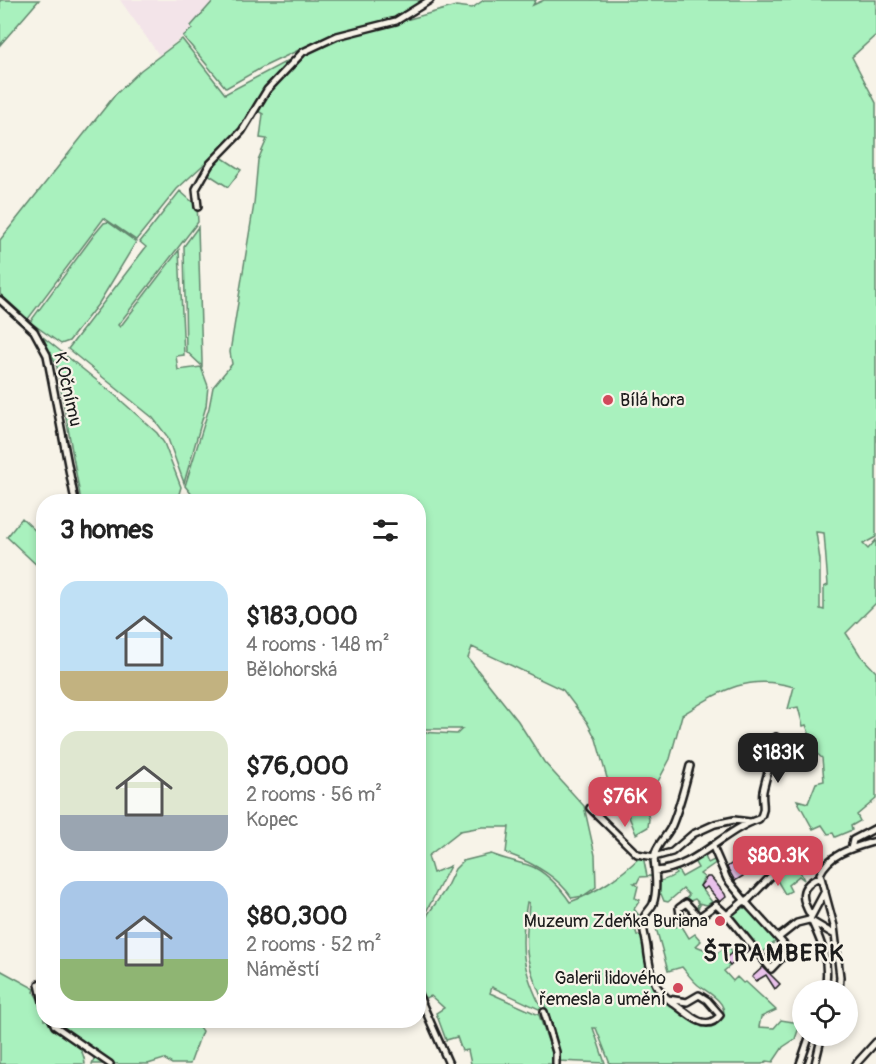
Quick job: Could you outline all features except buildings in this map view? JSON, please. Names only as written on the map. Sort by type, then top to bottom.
[{"type":"street","points":[[198,207],[196,189],[210,164],[243,131],[267,90],[293,62],[320,42],[396,21],[430,0]]},
{"type":"street","name":"K Očnímu","points":[[0,300],[34,331],[48,356],[74,494]]},
{"type":"street","points":[[655,871],[670,868],[713,847],[750,822],[759,819],[765,808],[764,789],[772,764],[776,737]]},
{"type":"street","points":[[668,999],[687,1002],[699,995],[707,1000],[720,1015],[710,1022],[701,1023],[668,999],[656,989],[650,973],[643,919],[653,903],[656,848],[677,813],[690,766]]},
{"type":"street","points":[[590,808],[637,854],[654,857],[672,852],[693,834],[715,824],[734,820],[750,822]]},
{"type":"street","points":[[851,849],[853,840],[876,828]]},
{"type":"street","points":[[840,980],[835,935],[820,878],[826,863],[851,849],[876,841]]},
{"type":"street","points":[[681,922],[679,908],[686,903],[699,917],[716,905],[727,915],[771,969],[789,950],[727,879],[713,847]]},
{"type":"street","points":[[727,915],[748,900],[798,849]]},
{"type":"street","points":[[820,878],[813,880],[805,889],[803,901],[825,951],[827,980]]},
{"type":"street","points":[[778,938],[797,923],[811,919],[825,891]]},
{"type":"street","points":[[811,919],[835,935]]},
{"type":"street","points":[[426,1012],[449,1064]]},
{"type":"street","points":[[544,1012],[556,1052],[556,1064]]},
{"type":"street","points":[[58,1028],[110,1064]]},
{"type":"street","points":[[856,1064],[876,1042]]},
{"type":"street","points":[[800,1064],[806,1046]]},
{"type":"street","points":[[815,1064],[819,1046]]},
{"type":"shaded area","points":[[120,0],[214,0],[191,26],[192,29],[159,55]]},
{"type":"green space","points":[[0,0],[39,0],[0,45]]},
{"type":"green space","points":[[214,0],[427,0],[397,19],[344,31],[322,39],[263,67],[226,88],[183,36],[192,29],[191,26]]},
{"type":"green space","points":[[484,0],[536,0],[533,5],[544,0],[876,0],[876,35],[852,57],[876,103],[876,537],[863,544],[868,549],[876,540],[876,603],[846,633],[860,655],[876,672],[876,799],[857,815],[860,821],[851,826],[852,830],[835,837],[833,833],[828,834],[822,825],[813,829],[797,800],[808,803],[816,783],[824,781],[822,758],[815,752],[801,757],[800,748],[812,741],[806,725],[803,726],[798,707],[788,709],[794,687],[777,683],[748,683],[722,692],[682,715],[670,759],[656,785],[646,796],[648,827],[636,834],[623,802],[607,778],[596,739],[587,722],[563,690],[472,647],[468,658],[518,721],[544,762],[584,806],[595,855],[596,887],[583,896],[572,898],[543,870],[506,853],[509,827],[482,827],[460,831],[428,856],[433,873],[450,866],[426,912],[426,732],[457,734],[462,729],[426,729],[426,494],[191,494],[185,486],[209,408],[213,387],[232,364],[230,352],[254,204],[258,160],[267,139],[260,138],[263,114],[256,110],[267,93],[293,65],[309,53],[348,36],[456,6],[472,8]],"holes":[[[816,532],[824,533],[828,585],[824,587],[824,610],[820,609],[820,560]]]},
{"type":"green space","points":[[182,39],[225,94],[289,60],[290,62],[258,99],[239,132],[177,189],[136,240],[104,218],[28,319],[0,294],[0,240],[115,95],[141,70]]},
{"type":"green space","points":[[221,157],[241,170],[228,187],[208,174]]},
{"type":"green space","points":[[180,191],[197,206],[198,222],[118,325],[120,327],[179,250],[184,355],[176,356],[178,370],[201,367],[208,386],[206,406],[184,483],[167,436],[153,418],[68,349],[146,247],[140,242]]},
{"type":"green space","points":[[108,222],[136,242],[99,303],[69,341],[61,344],[30,322],[94,235],[104,223]]},
{"type":"green space","points":[[198,227],[202,366],[186,351],[184,246]]},
{"type":"green space","points":[[43,337],[116,396],[157,433],[164,443],[181,487],[179,494],[80,494],[57,367]]},
{"type":"green space","points":[[22,518],[36,531],[36,564],[7,537]]},
{"type":"green space","points":[[491,854],[534,867],[557,885],[570,902],[608,883],[641,856],[643,856],[647,876],[653,876],[648,855],[654,857],[655,876],[640,877],[637,883],[634,883],[638,886],[635,898],[640,900],[634,909],[641,918],[633,922],[637,935],[644,936],[648,975],[655,990],[702,1027],[718,1023],[723,1017],[724,1011],[719,1001],[696,983],[682,967],[668,971],[656,928],[672,922],[676,927],[680,923],[689,938],[695,934],[701,941],[696,946],[706,950],[712,957],[728,945],[733,952],[724,959],[730,966],[724,971],[733,981],[737,977],[743,983],[746,982],[776,1010],[761,1017],[759,1027],[774,1028],[781,1020],[792,1022],[792,1041],[783,1047],[773,1062],[767,1061],[762,1064],[610,1064],[596,1028],[593,1028],[605,1063],[558,1061],[558,1048],[552,1023],[528,956],[529,903],[527,902],[523,933],[524,958],[531,983],[543,1011],[492,987],[490,993],[539,1015],[554,1058],[553,1064],[471,1064],[468,1050],[462,1051],[457,1037],[446,1040],[436,1013],[444,1008],[431,996],[426,998],[426,919],[445,890],[455,869],[463,861]]},
{"type":"green space","points":[[704,854],[708,863],[716,859],[717,862],[700,874],[704,877],[700,886],[712,902],[707,905],[698,903],[700,905],[697,910],[698,902],[695,899],[687,902],[685,900],[689,895],[683,889],[668,902],[664,901],[661,894],[656,895],[656,881],[676,874],[673,868],[676,867],[682,877],[698,868],[693,859]]},
{"type":"green space","points":[[794,857],[802,860],[799,869],[804,880],[799,876],[788,885],[791,891],[785,894],[775,877]]},
{"type":"green space","points":[[737,909],[748,909],[776,941],[762,953],[732,916]]},
{"type":"green space","points":[[0,970],[35,989],[36,1028],[59,1028],[77,1044],[85,1064],[0,1064]]},
{"type":"green space","points":[[63,1028],[200,1028],[202,1031],[190,1064],[172,1064],[164,1059],[148,1064],[92,1064],[95,1056]]},
{"type":"place","name":"Bílá hora","points":[[608,400]]},
{"type":"place","name":"Muzeum Zdeňka Buriana","points":[[720,921]]},
{"type":"place","name":"Galerii lidového řemesla a umění","points":[[678,988]]},
{"type":"district","name":"ŠTRAMBERK","points":[[774,953]]}]
